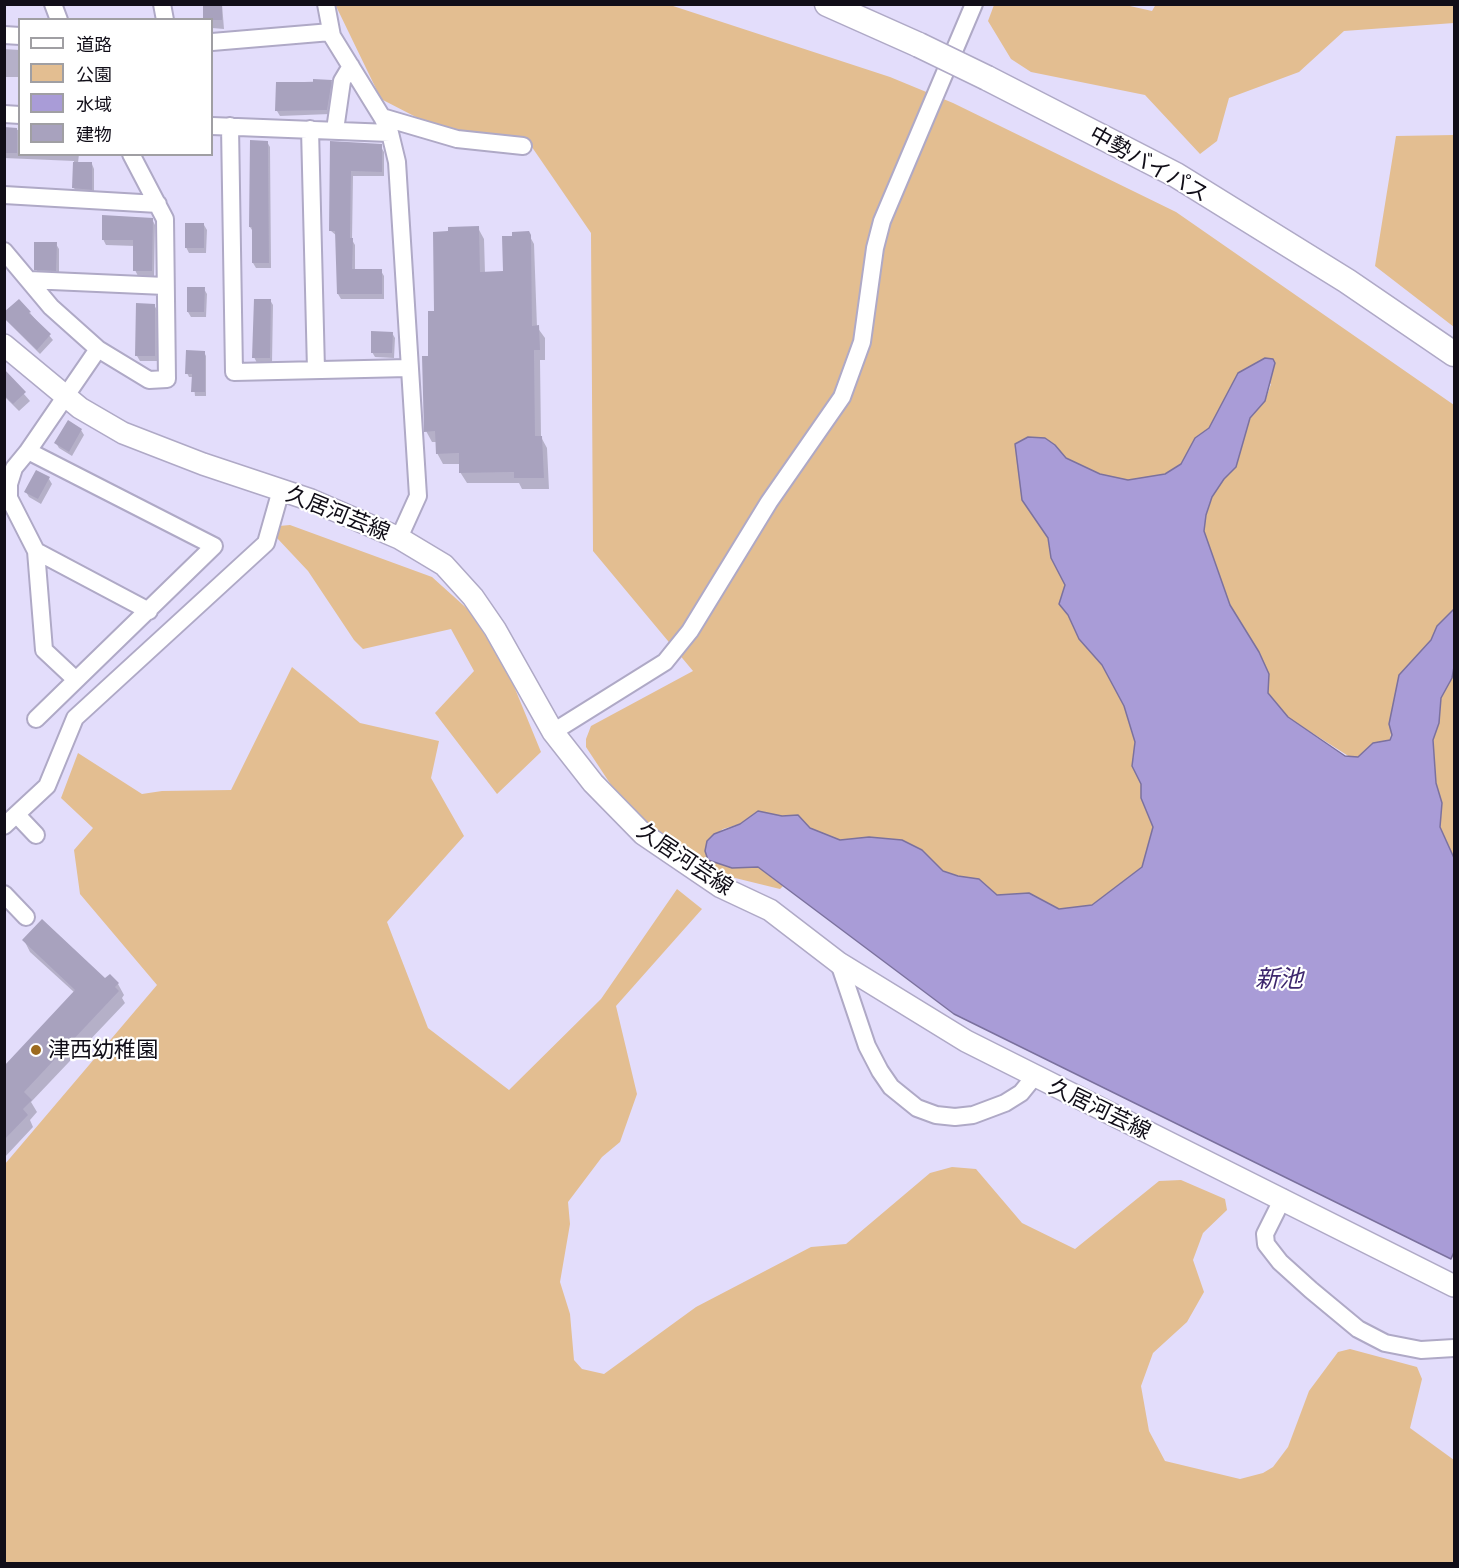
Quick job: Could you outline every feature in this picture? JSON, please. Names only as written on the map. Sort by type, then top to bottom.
[{"type":"highway","name":"中勢バイパス","points":[[827,4],[987,78],[1176,175],[1347,281],[1455,354]]},
{"type":"main road","name":"久居河芸線","points":[[4,345],[66,397],[100,420],[150,445],[281,490],[399,538],[444,565],[473,597],[495,629],[553,732],[593,783],[643,834],[721,887],[770,910],[839,963],[925,1017],[1034,1077],[1282,1198],[1455,1286]]},
{"type":"street","points":[[326,4],[331,32],[382,117],[390,133],[397,162],[408,368],[418,496],[399,538]]},
{"type":"street","points":[[553,732],[665,662],[690,631],[769,502],[837,406],[862,342],[875,248],[882,221],[974,4]]},
{"type":"street","points":[[213,42],[331,32]]},
{"type":"street","points":[[336,130],[342,81],[351,66]]},
{"type":"street","points":[[382,117],[457,139],[523,146]]},
{"type":"street","points":[[213,126],[390,133]]},
{"type":"street","points":[[230,126],[234,372],[408,368]]},
{"type":"street","points":[[310,129],[316,370]]},
{"type":"street","points":[[4,250],[51,307],[98,349],[149,380],[167,379],[165,219],[131,156]]},
{"type":"street","points":[[4,195],[158,204]]},
{"type":"street","points":[[29,280],[165,286]]},
{"type":"street","points":[[76,680],[44,650],[36,551],[9,498],[9,484],[14,468],[98,349]]},
{"type":"street","points":[[28,451],[214,546],[36,718]]},
{"type":"street","points":[[36,835],[11,820],[47,786],[75,718],[266,543],[281,490]]},
{"type":"street","points":[[36,551],[149,611]]},
{"type":"street","points":[[4,894],[26,917]]},
{"type":"street","points":[[839,963],[867,1046],[880,1071],[891,1087],[917,1108],[936,1115],[955,1117],[973,1114],[1005,1102],[1021,1093],[1034,1077]]},
{"type":"street","points":[[1282,1198],[1264,1234],[1266,1244],[1280,1262],[1311,1290],[1358,1329],[1384,1343],[1421,1350],[1455,1348]]},
{"type":"green space","points":[[335,4],[670,5],[890,77],[953,103],[1176,212],[1454,405],[1454,609],[1437,626],[1431,640],[1399,675],[1390,740],[1373,743],[1358,757],[1350,757],[1287,717],[1268,693],[1269,674],[1259,652],[1230,605],[1204,531],[1212,497],[1224,479],[1236,467],[1250,418],[1265,401],[1271,384],[1247,369],[1238,373],[1209,428],[1195,438],[1181,464],[1165,474],[1128,481],[1100,474],[1066,458],[1055,445],[1015,444],[1022,500],[1048,538],[1051,558],[1065,585],[1059,604],[1068,615],[1079,639],[1102,665],[1124,706],[1135,742],[1132,766],[1141,784],[1141,798],[1153,827],[1142,867],[1092,905],[1059,909],[1029,893],[997,895],[979,879],[943,871],[922,850],[869,837],[840,840],[810,828],[798,815],[781,816],[758,811],[740,824],[723,829],[707,841],[705,851],[708,860],[732,868],[758,867],[783,886],[780,889],[727,876],[698,864],[660,839],[617,794],[586,747],[586,739],[591,726],[693,671],[593,551],[591,233],[525,137],[443,131],[381,99]]},
{"type":"green space","points":[[1121,4],[1152,11],[1156,4],[1454,4],[1454,23],[1344,31],[1299,72],[1229,98],[1217,141],[1200,154],[1145,95],[1031,72],[1011,59],[988,21],[994,5]]},
{"type":"green space","points":[[1454,135],[1454,327],[1375,266],[1396,136]]},
{"type":"green space","points":[[290,525],[432,577],[472,613],[511,679],[541,752],[497,794],[435,713],[474,671],[451,629],[363,649],[354,640],[308,571],[277,538],[279,526]]},
{"type":"green space","points":[[292,667],[360,723],[439,741],[431,778],[464,836],[387,922],[428,1028],[509,1090],[601,999],[677,889],[702,909],[616,1006],[637,1094],[620,1142],[602,1157],[568,1202],[570,1224],[560,1282],[570,1314],[574,1360],[582,1369],[604,1374],[696,1307],[811,1247],[846,1244],[930,1173],[952,1167],[976,1169],[1022,1223],[1075,1249],[1159,1181],[1181,1180],[1225,1199],[1227,1210],[1203,1233],[1193,1260],[1204,1292],[1187,1322],[1153,1353],[1141,1386],[1149,1431],[1165,1461],[1240,1479],[1263,1473],[1273,1467],[1288,1447],[1309,1391],[1338,1352],[1350,1349],[1417,1367],[1422,1379],[1410,1428],[1454,1460],[1454,1563],[5,1563],[5,1164],[157,985],[80,894],[74,850],[93,828],[61,798],[78,753],[142,794],[162,791],[231,790]]},
{"type":"green space","points":[[1454,667],[1454,858],[1440,827],[1442,803],[1436,783],[1433,740],[1439,723],[1441,698],[1452,678]]},
{"type":"water","name":"新池","points":[[1265,358],[1273,359],[1275,363],[1265,401],[1250,418],[1236,467],[1224,479],[1212,497],[1204,531],[1230,605],[1259,652],[1269,674],[1268,693],[1288,717],[1345,756],[1358,757],[1373,743],[1390,740],[1392,735],[1389,724],[1399,675],[1431,640],[1437,626],[1454,609],[1454,667],[1452,678],[1441,698],[1439,723],[1433,740],[1436,783],[1442,803],[1440,827],[1454,858],[1454,1252],[1451,1259],[954,1014],[758,867],[732,868],[708,860],[705,851],[707,841],[714,834],[740,824],[758,811],[782,816],[798,815],[810,828],[840,840],[869,837],[902,840],[922,850],[943,871],[979,879],[997,895],[1029,893],[1059,909],[1092,905],[1142,867],[1153,827],[1141,798],[1141,784],[1132,766],[1135,742],[1124,706],[1102,665],[1079,639],[1068,615],[1059,604],[1065,585],[1051,558],[1048,538],[1022,500],[1015,444],[1028,437],[1045,438],[1055,445],[1066,458],[1100,474],[1128,480],[1165,474],[1181,464],[1195,438],[1209,428],[1238,373]]},
{"type":"building","points":[[203,4],[222,4],[222,20],[203,18]]},
{"type":"building","points":[[313,79],[332,80],[327,110],[275,111],[276,82],[313,82]]},
{"type":"building","points":[[4,127],[17,128],[17,153],[4,153]]},
{"type":"building","points":[[250,140],[268,141],[269,263],[252,263],[252,227],[249,227]]},
{"type":"building","points":[[330,141],[382,144],[382,172],[351,171],[350,238],[353,238],[352,269],[382,269],[382,294],[337,294],[335,231],[329,231]]},
{"type":"building","points":[[73,162],[92,162],[92,190],[72,188]]},
{"type":"building","points":[[102,215],[153,218],[152,271],[133,271],[133,240],[102,240]]},
{"type":"building","points":[[185,223],[204,223],[204,248],[185,248]]},
{"type":"building","points":[[479,226],[480,272],[503,271],[502,236],[512,236],[512,232],[529,231],[531,235],[532,326],[539,325],[540,350],[534,350],[535,436],[542,436],[544,478],[514,478],[514,472],[459,473],[459,453],[436,454],[435,431],[424,432],[422,356],[428,356],[428,311],[434,311],[433,232],[448,231],[448,227]]},
{"type":"building","points":[[34,242],[57,242],[56,271],[34,270]]},
{"type":"building","points":[[187,287],[205,287],[204,312],[187,312]]},
{"type":"building","points":[[19,299],[31,312],[29,313],[51,334],[37,350],[4,318],[4,312]]},
{"type":"building","points":[[254,299],[271,299],[270,358],[252,358]]},
{"type":"building","points":[[136,303],[155,304],[155,356],[135,356]]},
{"type":"building","points":[[371,331],[393,332],[392,353],[371,353]]},
{"type":"building","points":[[186,350],[205,351],[205,392],[191,392],[192,374],[185,374]]},
{"type":"building","points":[[4,369],[26,392],[13,404],[4,395]]},
{"type":"building","points":[[68,420],[82,429],[69,452],[54,443]]},
{"type":"building","points":[[36,470],[50,477],[38,499],[24,492]]},
{"type":"building","points":[[42,919],[105,978],[110,974],[119,983],[115,987],[119,991],[24,1092],[32,1100],[23,1109],[28,1115],[4,1140],[4,1066],[75,990],[22,940]]},
{"type":"place","name":"津西幼稚園","points":[[36,1050]]}]
